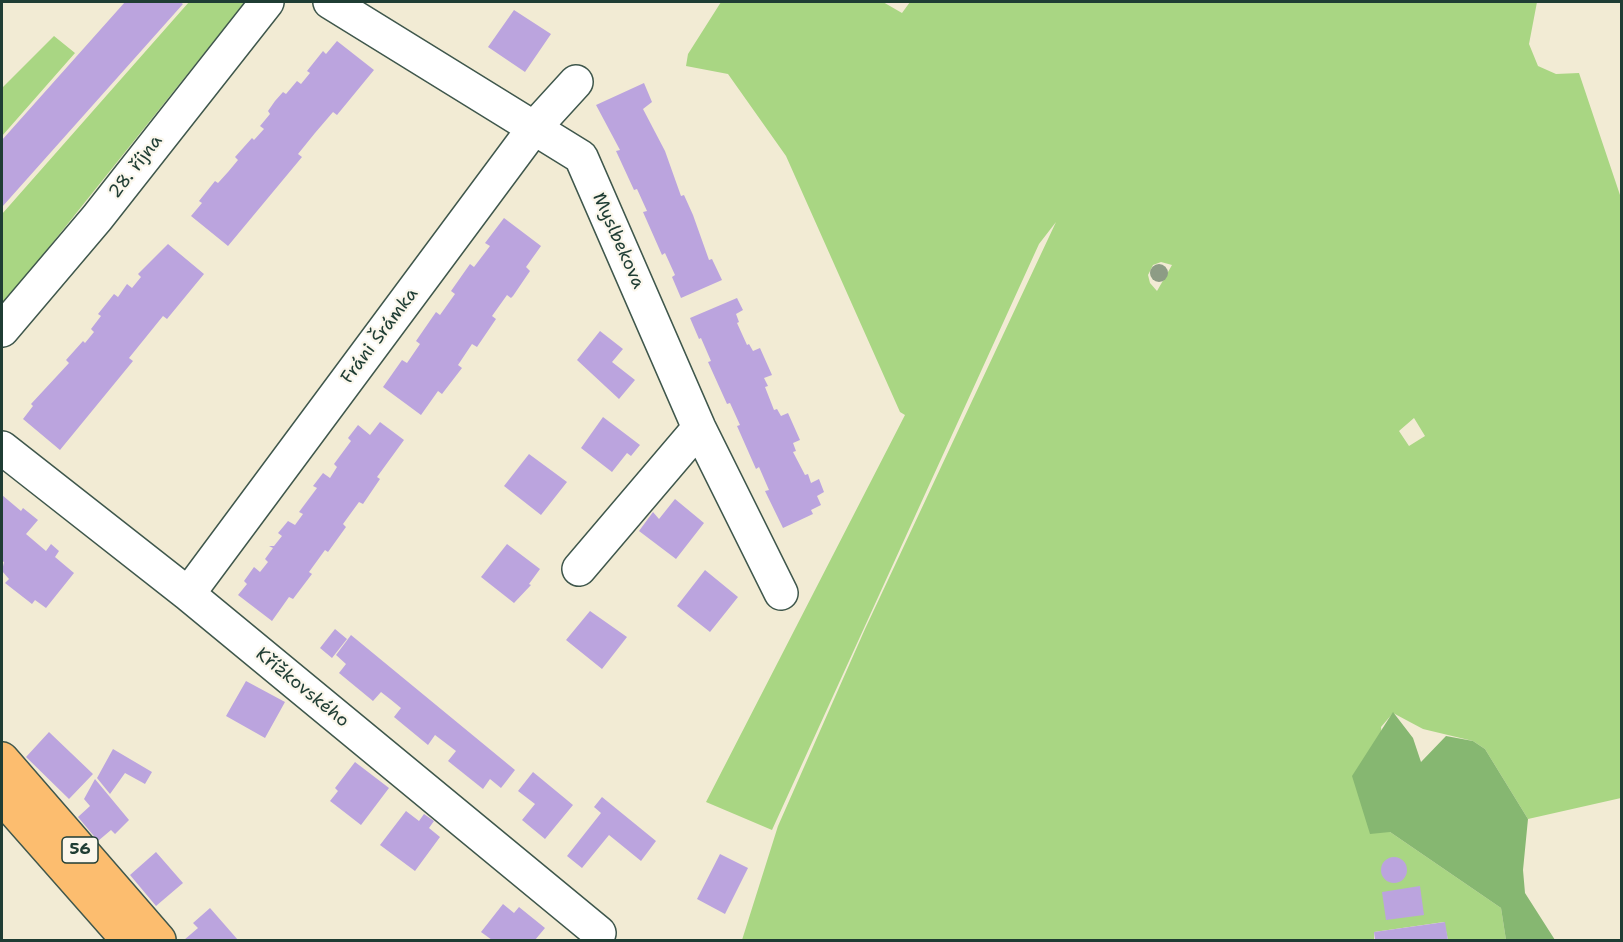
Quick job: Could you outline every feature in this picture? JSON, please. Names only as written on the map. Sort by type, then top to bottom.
[{"type":"main road","name":"56","points":[[2,759],[159,940]]},
{"type":"main road","name":"56","points":[[2,797],[128,940]]},
{"type":"street","name":"28. října","points":[[2,330],[97,218],[267,2]]},
{"type":"street","name":"Myslbekova","points":[[330,2],[581,157],[699,428],[781,593]]},
{"type":"street","name":"Fráni Šrámka","points":[[188,594],[534,128],[576,82]]},
{"type":"street","points":[[579,569],[699,428]]},
{"type":"street","name":"Křížkovského","points":[[2,448],[188,594],[599,933]]},
{"type":"green space","points":[[189,2],[245,2],[2,306],[2,214]]},
{"type":"green space","points":[[721,2],[883,2],[902,13],[910,2],[1537,2],[1529,44],[1538,66],[1556,74],[1579,73],[1621,198],[1621,798],[1528,819],[1485,749],[1473,741],[1423,729],[1393,713],[1381,727],[1390,832],[1501,908],[1506,940],[1448,940],[1444,922],[1374,932],[1374,940],[742,940],[778,826],[865,629],[1056,222],[1039,244],[772,830],[706,802],[905,415],[900,412],[786,156],[728,74],[686,66],[688,54]],"holes":[[[1161,262],[1172,265],[1157,291],[1150,283],[1148,275],[1153,265]],[[1414,418],[1425,436],[1409,446],[1399,431]]]},
{"type":"green space","points":[[54,36],[75,53],[2,136],[2,88]]},
{"type":"green space","points":[[1393,712],[1413,738],[1421,762],[1446,736],[1473,741],[1485,749],[1528,819],[1523,870],[1525,893],[1555,940],[1506,940],[1501,908],[1390,832],[1370,834],[1352,776]]},
{"type":"building","points":[[125,2],[180,2],[183,4],[2,207],[2,140]]},
{"type":"building","points":[[514,10],[551,34],[525,72],[488,47]]},
{"type":"building","points":[[337,41],[374,70],[337,115],[333,112],[315,133],[298,154],[302,157],[228,246],[191,216],[202,203],[199,201],[215,181],[218,183],[238,160],[235,157],[252,138],[254,140],[264,129],[260,126],[270,114],[268,111],[275,101],[283,92],[286,94],[297,81],[301,84],[310,73],[307,71],[323,51],[326,54]]},
{"type":"building","points":[[644,83],[652,102],[643,109],[665,151],[681,196],[684,195],[693,215],[709,260],[712,259],[722,280],[681,298],[672,277],[675,275],[665,253],[662,255],[643,212],[647,211],[637,189],[634,190],[616,151],[620,150],[596,105]]},
{"type":"building","points":[[504,218],[541,246],[526,267],[530,271],[513,296],[511,298],[507,295],[492,316],[496,319],[477,347],[472,344],[458,365],[462,368],[442,394],[438,391],[421,415],[383,387],[402,360],[407,363],[420,344],[416,341],[436,312],[440,315],[455,294],[451,291],[470,264],[474,267],[490,246],[485,243]]},
{"type":"building","points":[[168,244],[204,274],[167,319],[163,316],[129,358],[133,361],[60,450],[23,419],[33,406],[31,404],[69,363],[66,360],[94,332],[91,329],[101,316],[98,314],[114,294],[118,297],[127,284],[132,288],[141,277],[138,274]]},
{"type":"building","points":[[737,298],[743,310],[736,314],[739,322],[737,323],[747,345],[749,344],[753,351],[760,348],[772,375],[764,378],[774,410],[777,409],[781,416],[788,413],[800,440],[793,443],[796,451],[793,452],[805,475],[808,474],[811,483],[819,479],[824,492],[817,496],[821,505],[811,510],[813,514],[783,528],[765,491],[769,490],[759,467],[756,469],[737,426],[740,425],[730,403],[727,404],[708,362],[711,361],[690,318]]},
{"type":"building","points":[[600,331],[623,349],[612,362],[635,380],[619,399],[577,360]]},
{"type":"building","points":[[603,417],[640,445],[631,456],[627,453],[612,472],[581,448]]},
{"type":"building","points":[[380,422],[404,440],[377,477],[380,479],[363,504],[359,502],[343,524],[346,527],[328,552],[325,550],[309,572],[312,574],[293,599],[289,597],[272,621],[238,595],[247,584],[244,581],[254,567],[260,572],[268,562],[265,559],[273,548],[269,546],[274,546],[282,536],[278,533],[288,521],[295,525],[303,514],[299,512],[317,488],[313,486],[323,473],[330,478],[337,467],[334,464],[351,441],[348,438],[358,425],[370,435]]},
{"type":"building","points":[[529,454],[567,482],[541,515],[504,486]]},
{"type":"building","points":[[2,495],[21,511],[23,508],[38,520],[26,534],[46,551],[51,544],[59,551],[55,557],[74,573],[46,608],[35,600],[32,604],[5,583],[9,579],[2,571],[4,562],[2,561]]},
{"type":"building","points":[[675,499],[704,523],[676,559],[639,531],[653,512],[659,519]]},
{"type":"building","points":[[507,544],[540,569],[529,584],[531,585],[514,603],[481,577]]},
{"type":"building","points":[[705,570],[738,597],[710,632],[677,606]]},
{"type":"building","points":[[590,611],[627,637],[602,669],[566,640]]},
{"type":"building","points":[[335,629],[347,639],[332,658],[320,648]]},
{"type":"building","points":[[351,635],[515,770],[501,788],[490,779],[483,789],[448,761],[456,751],[435,735],[428,745],[394,717],[401,708],[390,699],[381,692],[373,701],[339,673],[346,664],[336,655]]},
{"type":"building","points":[[246,681],[285,702],[265,738],[226,716]]},
{"type":"building","points":[[49,732],[93,774],[69,799],[26,757]]},
{"type":"building","points":[[113,749],[152,772],[145,784],[125,773],[110,794],[97,778]]},
{"type":"building","points":[[355,762],[389,788],[361,825],[330,801],[338,791],[335,788]]},
{"type":"building","points":[[533,772],[573,805],[545,839],[522,820],[535,804],[518,791]]},
{"type":"building","points":[[95,779],[129,820],[115,834],[111,830],[98,841],[78,817],[90,806],[84,799]]},
{"type":"building","points":[[602,797],[656,841],[641,861],[609,835],[582,868],[567,856],[601,813],[594,807]]},
{"type":"building","points":[[406,811],[419,821],[424,814],[434,821],[429,828],[440,837],[415,871],[380,845]]},
{"type":"building","points":[[156,852],[183,883],[156,906],[130,875]]},
{"type":"building","points":[[720,854],[748,868],[725,914],[697,899]]},
{"type":"building","points":[[1394,857],[1403,861],[1407,870],[1403,879],[1394,883],[1385,879],[1381,870],[1385,861]]},
{"type":"building","points":[[1420,886],[1424,915],[1386,920],[1382,892]]},
{"type":"building","points":[[503,904],[514,913],[519,907],[545,928],[535,940],[492,940],[481,932]]},
{"type":"building","points":[[210,908],[238,940],[184,940],[198,928],[193,923]]},
{"type":"building","points":[[1445,922],[1448,940],[1375,940],[1374,932]]}]
